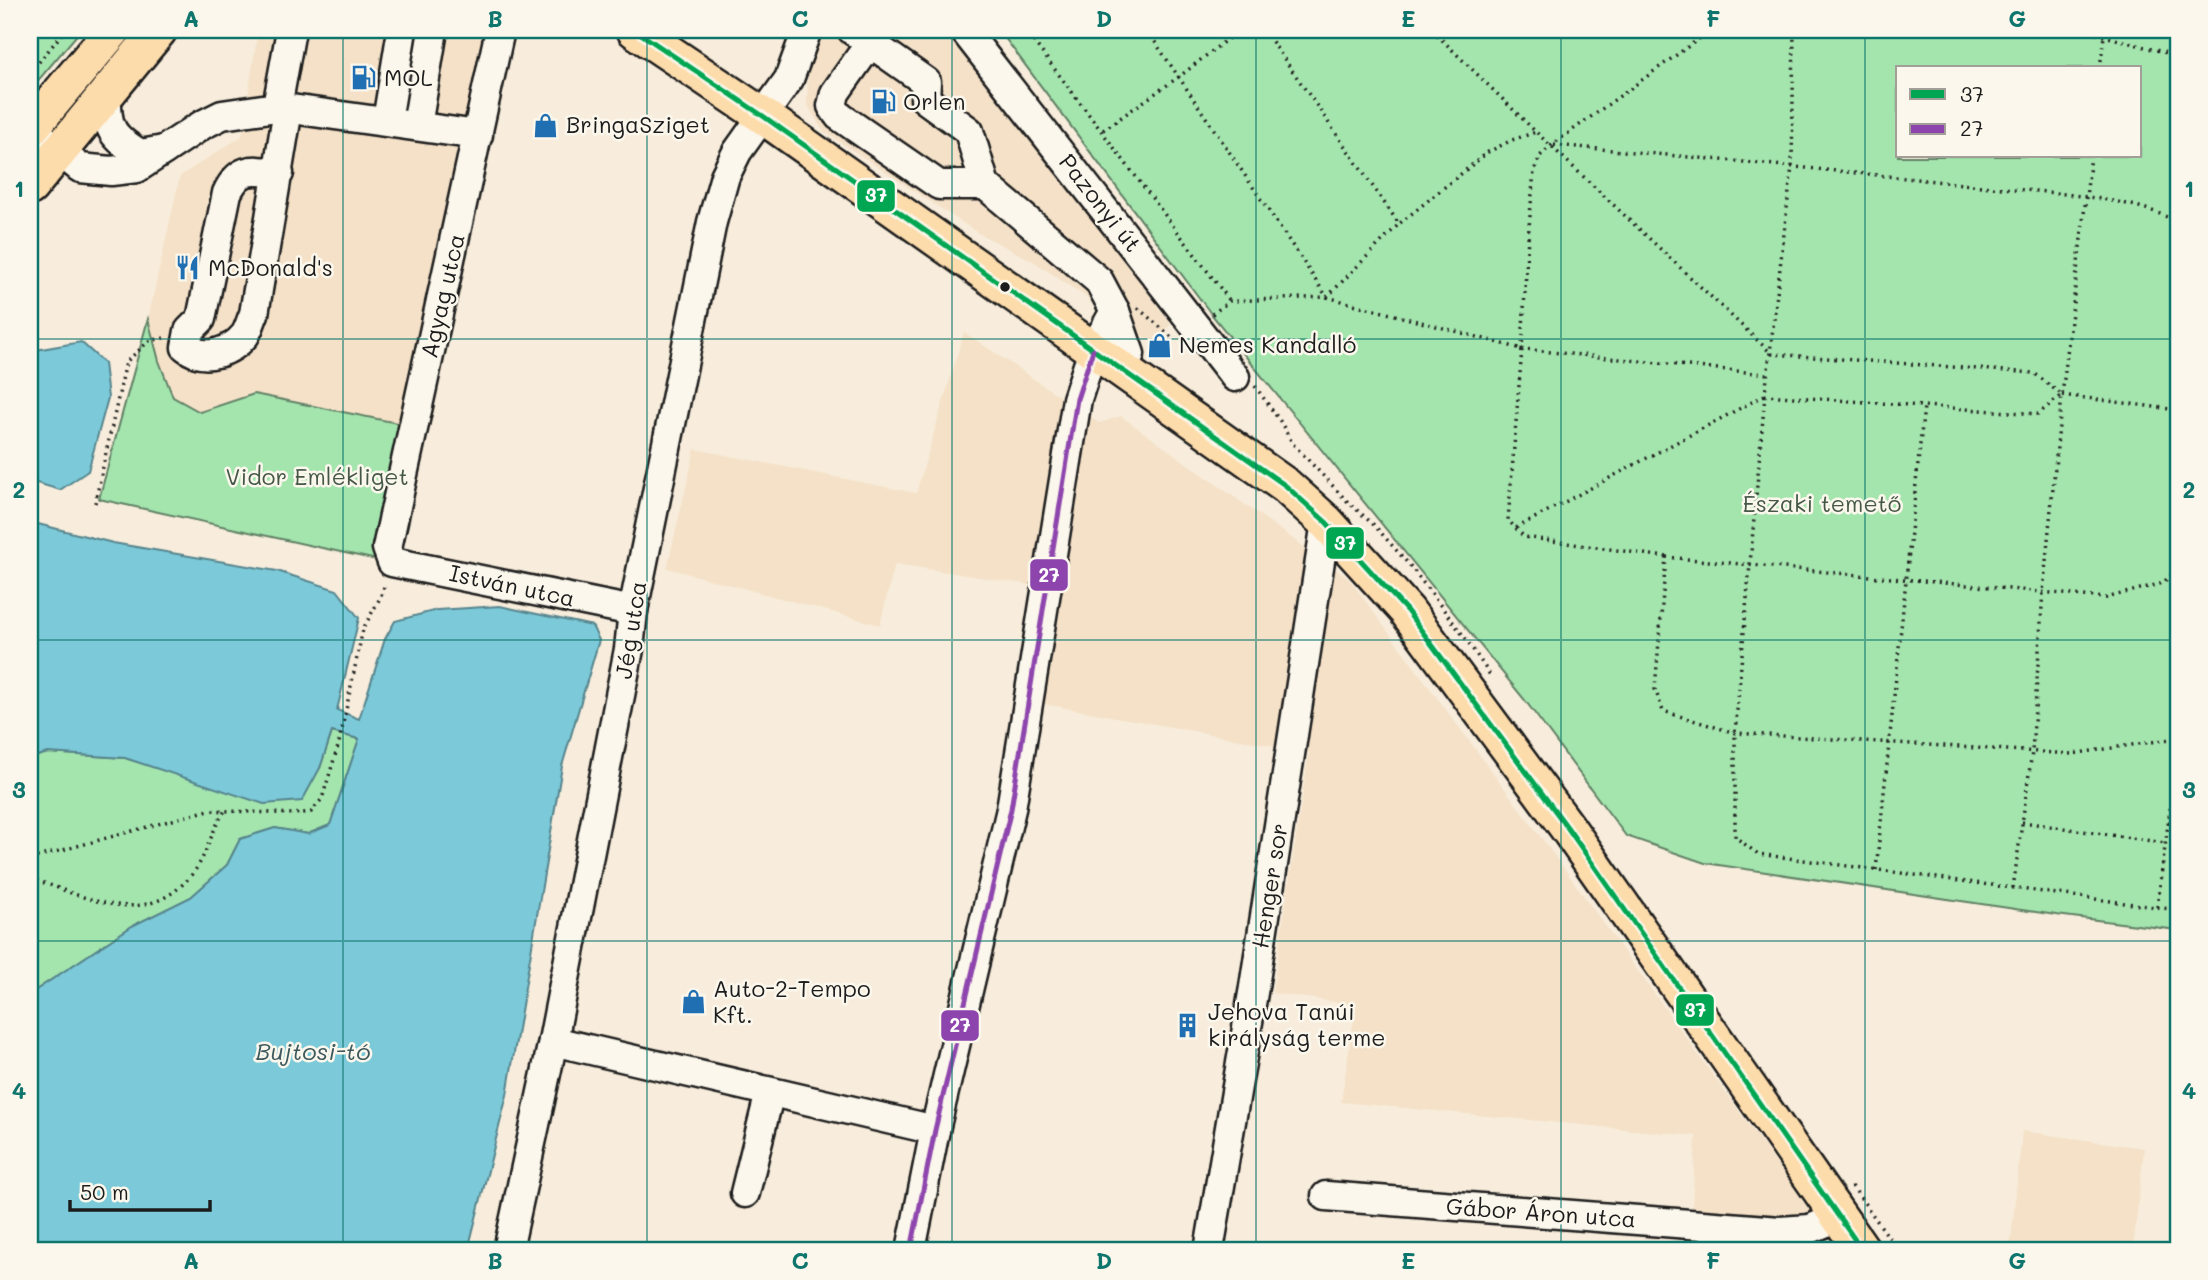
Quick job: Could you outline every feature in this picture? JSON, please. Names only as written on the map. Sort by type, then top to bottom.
[{"type":"main road","points":[[30,129],[113,30]]},
{"type":"main road","points":[[30,187],[159,30]]},
{"type":"main road","points":[[635,30],[763,116],[1286,486],[1326,522],[1407,611],[1567,827],[1862,1250]]},
{"type":"street","points":[[279,173],[244,172],[234,178],[227,192],[201,319],[189,331],[186,347],[194,354],[205,355],[226,350],[245,334],[254,314],[279,173],[291,30]]},
{"type":"street","points":[[387,121],[402,30]]},
{"type":"street","points":[[417,126],[433,30]]},
{"type":"street","name":"Agyag utca","points":[[392,562],[387,548],[500,30]]},
{"type":"street","name":"Jég utca","points":[[508,1250],[553,1041],[629,649],[633,611],[712,222],[725,176],[737,152],[789,79],[807,30]]},
{"type":"street","name":"Pazonyi út","points":[[964,30],[1187,335],[1244,380]]},
{"type":"street","points":[[911,1250],[935,1130],[1011,809],[1077,399],[1117,367],[1110,302],[1099,281],[985,185],[969,131],[925,99],[926,82],[861,36],[835,93],[832,106],[839,116],[939,185],[985,185]]},
{"type":"street","points":[[107,96],[106,115],[111,133],[140,154],[164,150]]},
{"type":"street","points":[[30,129],[79,168],[111,171],[137,168],[222,115],[283,108],[478,135]]},
{"type":"street","name":"Henger sor","points":[[1209,1250],[1254,987],[1326,522]]},
{"type":"street","name":"István utca","points":[[392,562],[633,611]]},
{"type":"street","points":[[553,1041],[935,1130]]},
{"type":"street","points":[[745,1193],[770,1092]]},
{"type":"street","name":"Gábor Áron utca","points":[[1326,1196],[1780,1231],[1810,1229],[1838,1217]]},
{"type":"path","points":[[30,73],[65,30]]},
{"type":"path","points":[[1025,30],[1230,301]]},
{"type":"path","points":[[1147,30],[1327,297]]},
{"type":"path","points":[[1103,130],[1180,76],[1239,30]]},
{"type":"path","points":[[1264,30],[1399,224]]},
{"type":"path","points":[[1432,30],[1772,354],[2034,373],[2062,395],[2178,410]]},
{"type":"path","points":[[1711,30],[1540,156],[1534,171],[1527,250],[1508,520],[1524,537],[1666,557],[2106,598],[2163,583],[2178,568]]},
{"type":"path","points":[[1794,30],[1792,166],[1772,354],[1767,374],[1735,733],[1735,837],[1758,854],[2178,910]]},
{"type":"path","points":[[2068,30],[2104,36],[2178,56]]},
{"type":"path","points":[[2100,66],[2104,36]]},
{"type":"path","points":[[1327,297],[1399,224],[1488,152],[1536,132]]},
{"type":"path","points":[[1552,145],[1792,166],[2086,198],[2144,208],[2167,216],[2178,224]]},
{"type":"path","points":[[2013,888],[2032,752],[2042,592],[2062,395],[2091,158]]},
{"type":"path","points":[[1110,302],[1127,298],[1187,335],[1230,301],[1327,297],[1522,349],[1767,374]]},
{"type":"path","points":[[95,503],[126,362],[149,341],[189,331]]},
{"type":"path","points":[[1244,380],[1280,421],[1293,444],[1393,547],[1466,639]]},
{"type":"path","points":[[1516,528],[1765,395],[2038,414],[2062,395]]},
{"type":"path","points":[[1876,870],[1924,406]]},
{"type":"path","points":[[1666,557],[1655,689],[1663,711],[1735,733],[2032,752],[2072,754],[2178,738]]},
{"type":"path","points":[[30,859],[209,810],[294,814],[311,812],[321,800],[339,743],[363,629],[380,598],[392,562]]},
{"type":"path","points":[[2157,907],[2178,749]]},
{"type":"path","points":[[30,878],[118,907],[145,906],[162,899],[194,872],[225,811]]},
{"type":"path","points":[[2022,822],[2165,843]]},
{"type":"path","points":[[2168,822],[2178,824]]},
{"type":"shaded area","points":[[258,30],[493,30],[407,425],[254,394],[200,412],[173,397],[159,361],[148,319],[180,176],[242,136]]},
{"type":"shaded area","points":[[820,30],[948,30],[999,91],[1171,324],[1153,343],[1033,261],[978,233],[823,131],[807,104],[808,72]]},
{"type":"shaded area","points":[[964,332],[1099,423],[1121,416],[1349,579],[1563,867],[1839,1250],[1780,1250],[1781,1234],[1691,1225],[1696,1136],[1341,1102],[1356,1005],[1272,993],[1309,752],[1044,704],[1063,590],[895,564],[880,625],[667,568],[695,449],[916,493]]},
{"type":"shaded area","points":[[2022,1131],[2144,1148],[2133,1250],[2010,1250]]},
{"type":"green space","points":[[30,30],[81,30],[30,90]]},
{"type":"green space","name":"Északi temető","points":[[999,30],[2178,30],[2178,930],[2056,915],[1705,863],[1626,836],[1524,699],[1212,315]]},
{"type":"green space","name":"Vidor Emlékliget","points":[[148,319],[159,361],[173,397],[200,412],[254,394],[407,425],[377,560],[99,499]]},
{"type":"green space","points":[[332,732],[359,739],[330,825],[308,834],[275,828],[240,839],[227,865],[191,897],[132,926],[30,994],[30,758],[48,753],[125,758],[193,779],[320,768]]},
{"type":"water","points":[[81,342],[104,363],[108,398],[88,471],[60,490],[30,481],[30,362],[36,350]]},
{"type":"water","name":"Bujtosi-tó","points":[[30,522],[113,543],[277,571],[337,590],[359,618],[337,710],[359,719],[385,639],[395,621],[437,610],[500,606],[592,626],[599,640],[562,766],[507,1095],[468,1250],[30,1250],[30,994],[132,926],[191,897],[227,865],[240,839],[275,828],[308,834],[330,825],[359,739],[332,732],[320,768],[302,801],[264,804],[125,758],[48,753],[30,758]]},
{"type":"transit line","name":"37","points":[[635,30],[763,116],[1286,486],[1326,522],[1407,611],[1567,827],[1862,1250]]},
{"type":"transit line","name":"27","points":[[911,1250],[935,1130],[1011,809],[1077,399],[1093,350]]},
{"type":"place","name":"MOL","points":[[364,78]]},
{"type":"place","name":"Orlen","points":[[883,102]]},
{"type":"place","name":"BringaSziget","points":[[546,125]]},
{"type":"place","name":"McDonald's","points":[[188,268]]},
{"type":"place","name":"Nemes Kandalló","points":[[1159,345]]},
{"type":"place","name":"Auto-2-Tempo Kft.","points":[[693,1002]]},
{"type":"place","name":"Jehova Tanúi királyság terme","points":[[1188,1025]]}]
